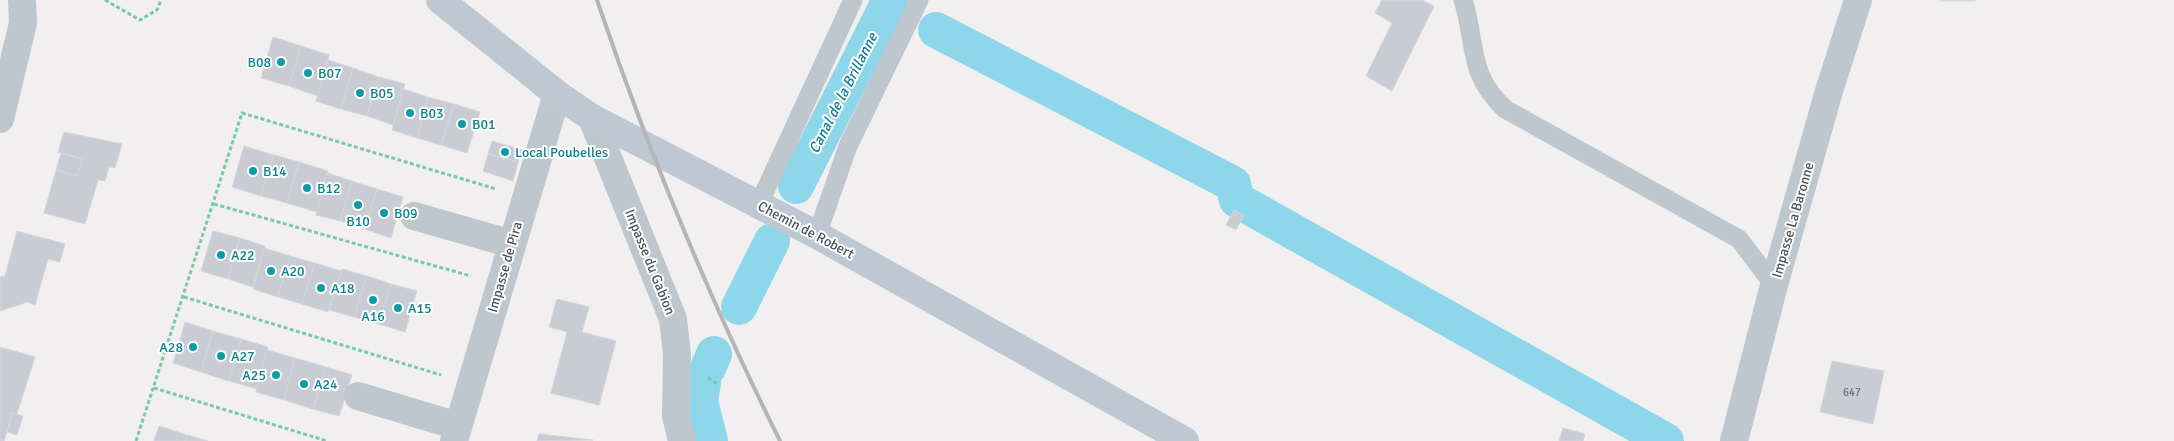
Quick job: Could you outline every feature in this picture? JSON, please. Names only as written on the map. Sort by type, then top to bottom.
[{"type":"street","points":[[0,119],[23,23],[22,0]]},
{"type":"street","name":"Chemin de Robert","points":[[440,0],[557,94],[592,118],[818,235],[1185,441]]},
{"type":"street","name":"Impasse La Baronne","points":[[1734,441],[1774,285],[1829,91],[1858,0]]},
{"type":"street","name":"Impasse de Pira","points":[[456,434],[557,94]]},
{"type":"street","name":"Impasse du Gabion","points":[[592,118],[673,319],[677,354],[676,416],[682,441]]},
{"type":"street","points":[[414,216],[512,244]]},
{"type":"street","points":[[358,396],[456,434]]},
{"type":"lane","points":[[759,204],[853,0]]},
{"type":"lane","points":[[818,235],[848,146],[919,0]]},
{"type":"lane","points":[[1463,0],[1478,74],[1490,95],[1505,109],[1739,239],[1774,285]]},
{"type":"path","points":[[105,0],[140,20],[157,10],[161,0]]},
{"type":"path","points":[[136,441],[242,113],[526,198]]},
{"type":"path","points":[[214,204],[501,285]]},
{"type":"path","points":[[184,297],[470,384]]},
{"type":"path","points":[[154,388],[327,441]]},
{"type":"building","points":[[1382,0],[1422,0],[1434,6],[1392,91],[1366,76],[1392,23],[1375,13]]},
{"type":"building","points":[[1975,0],[1975,1],[1940,1]]},
{"type":"building","name":"B08","points":[[273,37],[301,46],[289,86],[261,78]]},
{"type":"building","name":"B07","points":[[301,46],[329,55],[318,96],[289,86]]},
{"type":"building","points":[[328,60],[353,68],[341,109],[316,101]]},
{"type":"building","name":"B05","points":[[353,68],[379,77],[367,116],[341,109]]},
{"type":"building","points":[[379,77],[405,84],[393,125],[367,116]]},
{"type":"building","name":"B03","points":[[403,89],[428,97],[417,138],[392,130]]},
{"type":"building","points":[[428,97],[454,104],[441,145],[417,138]]},
{"type":"building","name":"B01","points":[[454,104],[480,112],[467,153],[441,145]]},
{"type":"building","points":[[64,132],[122,144],[115,168],[109,167],[105,181],[98,180],[85,224],[44,213],[56,170],[77,176],[82,159],[58,152]]},
{"type":"building","name":"Local Poubelles","points":[[492,141],[522,150],[518,162],[488,154]]},
{"type":"building","name":"B14","points":[[244,146],[274,155],[261,196],[232,187]]},
{"type":"building","points":[[61,153],[82,159],[77,176],[56,170]]},
{"type":"building","points":[[488,154],[518,162],[513,181],[483,171]]},
{"type":"building","points":[[274,155],[299,162],[287,203],[261,196]]},
{"type":"building","name":"B12","points":[[299,162],[328,171],[317,212],[287,203]]},
{"type":"building","points":[[327,173],[352,181],[340,221],[316,215]]},
{"type":"building","name":"B10","points":[[352,181],[377,189],[365,229],[340,221]]},
{"type":"building","name":"B09","points":[[377,189],[403,197],[391,238],[365,229]]},
{"type":"building","points":[[1234,210],[1244,215],[1236,230],[1226,225]]},
{"type":"building","points":[[17,231],[65,244],[60,262],[48,259],[35,305],[28,302],[0,311],[0,277],[5,276]]},
{"type":"building","name":"A22","points":[[213,231],[240,238],[228,279],[201,271]]},
{"type":"building","points":[[240,238],[265,246],[253,287],[228,279]]},
{"type":"building","name":"A20","points":[[264,248],[290,256],[278,297],[253,289]]},
{"type":"building","points":[[290,256],[315,263],[302,304],[278,297]]},
{"type":"building","name":"A18","points":[[315,263],[341,271],[328,312],[302,304]]},
{"type":"building","points":[[342,269],[367,276],[354,317],[329,310]]},
{"type":"building","name":"A16","points":[[367,276],[391,284],[379,324],[354,317]]},
{"type":"building","name":"A15","points":[[391,284],[417,291],[405,332],[379,324]]},
{"type":"building","points":[[557,299],[589,307],[582,332],[616,341],[599,405],[551,393],[567,332],[549,327]]},
{"type":"building","name":"A28","points":[[185,322],[213,331],[201,372],[173,363]]},
{"type":"building","name":"A27","points":[[213,331],[241,339],[229,381],[201,372]]},
{"type":"building","points":[[241,339],[268,347],[257,389],[229,381]]},
{"type":"building","points":[[0,347],[35,357],[17,414],[12,413],[4,441],[0,441]]},
{"type":"building","name":"A25","points":[[267,350],[295,358],[284,400],[256,392]]},
{"type":"building","name":"A24","points":[[295,358],[326,367],[313,409],[284,400]]},
{"type":"building","points":[[1832,361],[1884,371],[1873,424],[1820,412]]},
{"type":"building","points":[[326,367],[352,375],[339,416],[313,409]]},
{"type":"building","points":[[12,413],[23,416],[17,435],[7,432]]},
{"type":"building","points":[[159,426],[187,435],[185,441],[154,441]]},
{"type":"building","points":[[1563,428],[1585,434],[1583,441],[1559,441]]},
{"type":"building","points":[[539,434],[593,440],[537,441]]},
{"type":"building","points":[[187,435],[208,441],[185,441]]},
{"type":"waterway","name":"Canal de la Brillanne","points":[[796,186],[890,0]]},
{"type":"waterway","points":[[936,30],[1233,184],[1237,200],[1666,441]]},
{"type":"waterway","points":[[739,307],[772,241]]},
{"type":"waterway","name":"Canal de la Brillanne","points":[[708,368],[714,354]]},
{"type":"waterway","name":"Canal de la Brillanne","points":[[703,383],[700,401],[710,441]]},
{"type":"railway","points":[[597,0],[637,112],[681,223],[704,278],[780,441]]},
{"type":"place","name":"B08","points":[[281,62]]},
{"type":"place","name":"B07","points":[[308,73]]},
{"type":"place","name":"B05","points":[[360,93]]},
{"type":"place","name":"B03","points":[[410,113]]},
{"type":"place","name":"B01","points":[[462,124]]},
{"type":"place","name":"Local Poubelles","points":[[505,152]]},
{"type":"place","name":"B14","points":[[253,171]]},
{"type":"place","name":"B12","points":[[307,188]]},
{"type":"place","name":"B10","points":[[358,205]]},
{"type":"place","name":"B09","points":[[384,213]]},
{"type":"place","name":"A22","points":[[221,255]]},
{"type":"place","name":"A20","points":[[271,271]]},
{"type":"place","name":"A18","points":[[321,288]]},
{"type":"place","name":"A16","points":[[373,300]]},
{"type":"place","name":"A15","points":[[398,308]]},
{"type":"place","name":"A28","points":[[193,347]]},
{"type":"place","name":"A27","points":[[221,356]]},
{"type":"place","name":"A25","points":[[276,375]]},
{"type":"place","name":"A24","points":[[304,384]]}]
